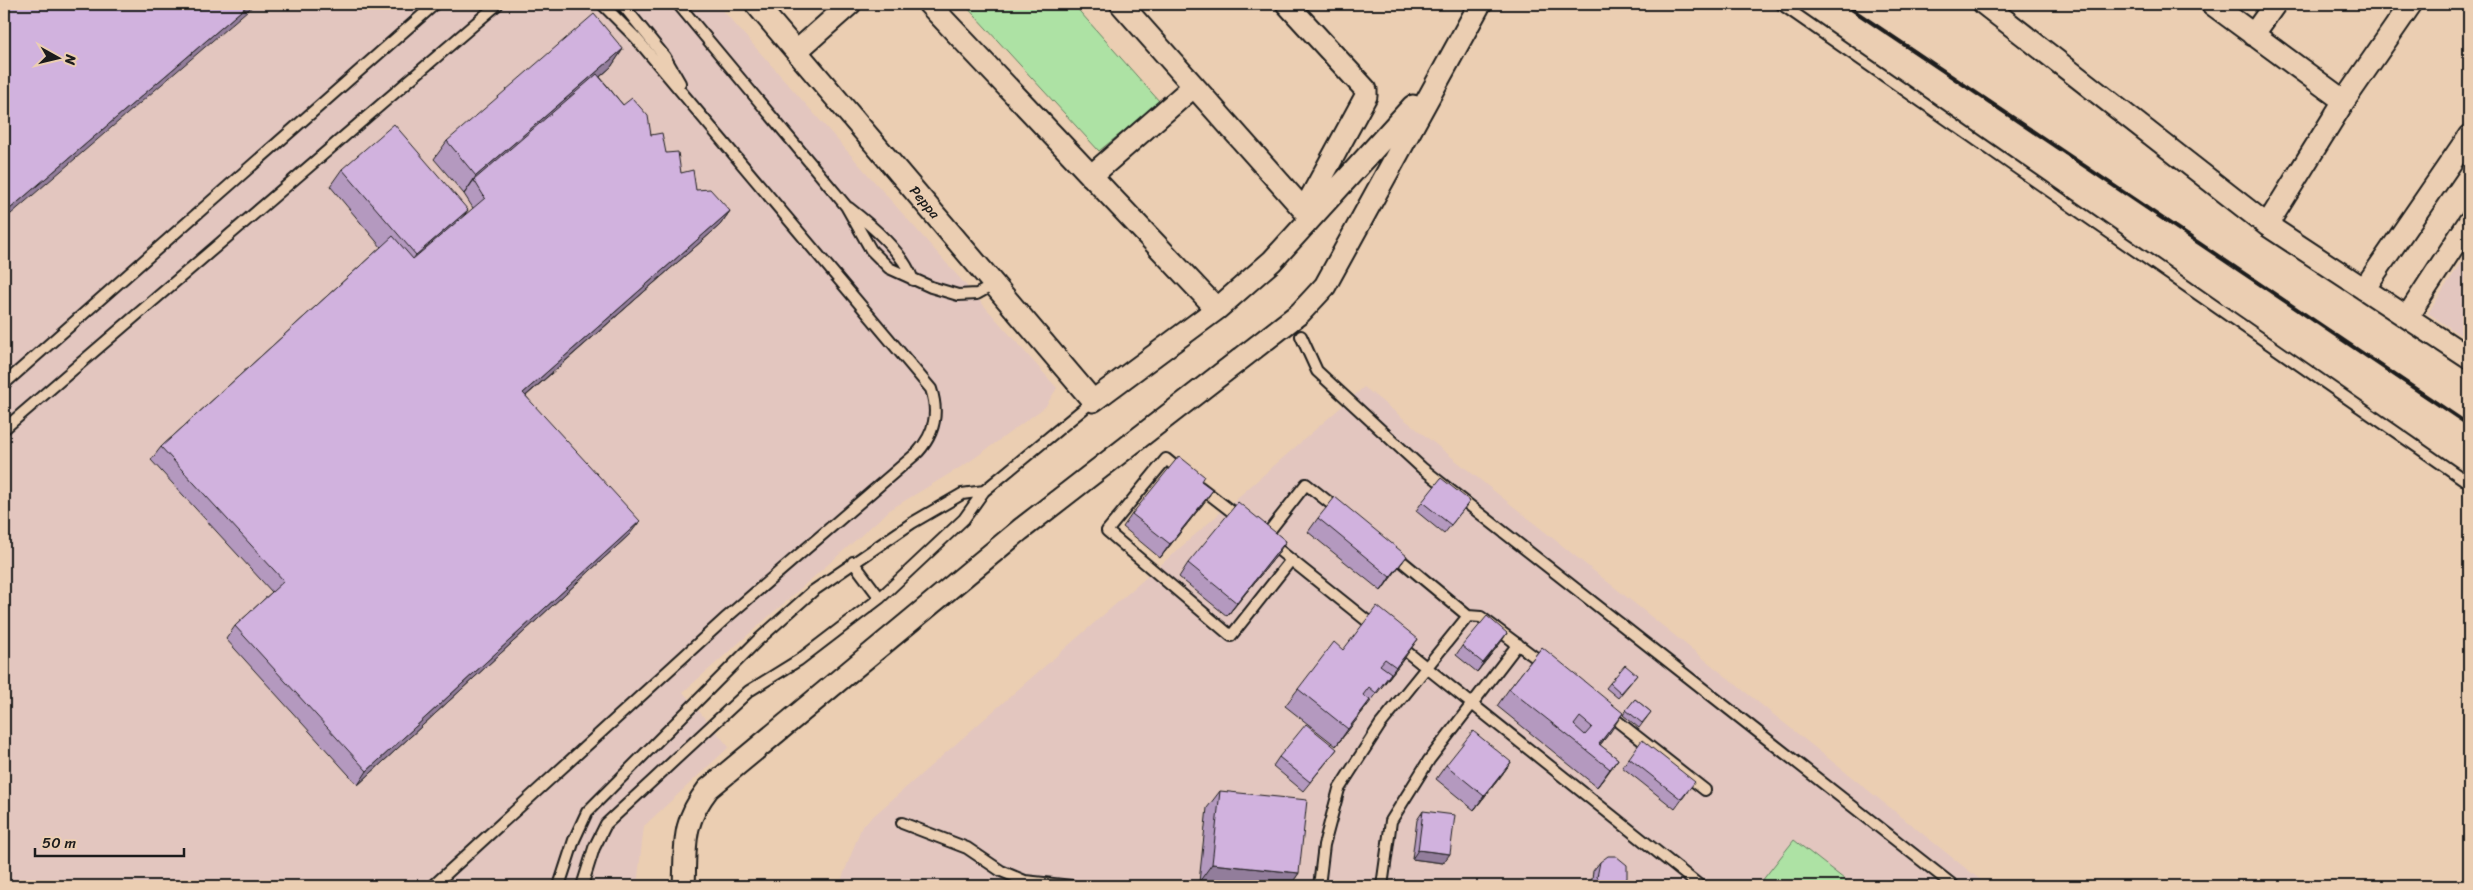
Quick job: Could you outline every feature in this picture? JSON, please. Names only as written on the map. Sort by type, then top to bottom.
[{"type":"street","name":"Peppa","points":[[756,4],[798,50],[1093,401]]},
{"type":"street","points":[[798,50],[850,4]]},
{"type":"street","points":[[929,4],[1217,309]]},
{"type":"street","points":[[1121,4],[1307,214]]},
{"type":"street","points":[[1287,4],[1366,90],[1366,96],[1307,214]]},
{"type":"street","points":[[684,886],[686,832],[689,817],[708,789],[1020,530],[1300,313],[1325,286],[1480,4]]},
{"type":"street","points":[[1984,4],[2267,225],[2469,358]]},
{"type":"street","points":[[2212,4],[2344,101]]},
{"type":"street","points":[[2254,35],[2276,4]]},
{"type":"street","points":[[2267,225],[2344,101],[2411,4]]},
{"type":"street","points":[[1093,401],[1217,309],[1272,261],[1307,214],[1436,82]]},
{"type":"street","points":[[1091,176],[1194,86]]},
{"type":"street","points":[[2364,289],[2469,136]]},
{"type":"street","points":[[2407,317],[2469,222]]},
{"type":"lane","points":[[4,384],[435,4]]},
{"type":"lane","points":[[4,429],[498,4]]},
{"type":"lane","points":[[434,886],[727,618],[918,452],[932,432],[936,410],[931,389],[636,38],[602,4]]},
{"type":"lane","points":[[622,4],[666,57],[692,104]]},
{"type":"lane","points":[[678,4],[846,206],[871,250],[889,268],[913,280],[958,295],[977,294],[995,284]]},
{"type":"lane","points":[[1782,4],[2469,483]]},
{"type":"lane","points":[[846,206],[860,216],[898,256],[909,269],[913,280]]},
{"type":"lane","points":[[1301,336],[1317,371],[1422,468],[1954,886]]},
{"type":"lane","points":[[582,886],[594,848],[606,824],[748,691],[800,660],[880,598],[964,519],[984,491],[1093,401]]},
{"type":"lane","points":[[1291,560],[1231,636],[1107,531],[1166,459],[1700,886]]},
{"type":"lane","points":[[1257,532],[1306,484],[1345,515]]},
{"type":"lane","points":[[559,886],[574,840],[587,812],[758,640],[813,591],[912,523],[962,494],[984,491]]},
{"type":"lane","points":[[1384,547],[1468,616],[1481,617],[1555,673]]},
{"type":"lane","points":[[853,562],[880,598]]},
{"type":"lane","points":[[1319,886],[1324,845],[1339,789],[1380,725],[1428,668],[1468,616]]},
{"type":"lane","points":[[1382,886],[1392,820],[1429,760],[1518,644]]},
{"type":"lane","points":[[1601,708],[1705,790]]},
{"type":"lane","points":[[902,823],[967,848],[1001,871],[1025,881],[1072,886]]},
{"type":"shaded area","points":[[4,4],[717,4],[1057,388],[1045,407],[969,462],[891,509],[683,692],[729,747],[644,826],[637,886],[4,886]]},
{"type":"shaded area","points":[[2469,250],[2469,341],[2428,313]]},
{"type":"shaded area","points":[[1364,387],[1988,886],[839,886],[862,826]]},
{"type":"green space","points":[[964,4],[1073,4],[1160,102],[1099,151]]},
{"type":"green space","points":[[1794,840],[1853,886],[1758,886]]},
{"type":"building","points":[[4,4],[249,4],[4,214]]},
{"type":"building","points":[[594,14],[623,49],[476,176],[447,141]]},
{"type":"building","points":[[597,74],[623,105],[632,98],[648,116],[651,135],[662,133],[666,153],[678,152],[681,173],[693,170],[696,190],[710,189],[730,211],[523,393],[640,521],[367,771],[235,626],[284,581],[161,447],[393,236],[413,259],[485,198],[474,180]]},
{"type":"building","points":[[394,124],[468,210],[416,255],[342,169]]},
{"type":"building","points":[[1179,456],[1204,476],[1201,481],[1213,490],[1170,544],[1132,514]]},
{"type":"building","points":[[1441,478],[1470,501],[1451,525],[1422,502]]},
{"type":"building","points":[[1335,497],[1407,556],[1390,577],[1318,518]]},
{"type":"building","points":[[1238,502],[1286,541],[1237,603],[1188,563]]},
{"type":"building","points":[[1377,606],[1418,639],[1396,667],[1385,659],[1380,665],[1391,673],[1376,693],[1369,687],[1363,695],[1370,700],[1348,729],[1298,689],[1334,642],[1343,650]]},
{"type":"building","points":[[1487,616],[1507,633],[1483,663],[1462,646]]},
{"type":"building","points":[[1542,647],[1623,713],[1599,744],[1618,759],[1610,769],[1509,689]],"holes":[[[1580,717],[1592,727],[1585,735],[1574,725]]]},
{"type":"building","points":[[1625,665],[1637,675],[1621,693],[1610,683]]},
{"type":"building","points":[[1635,699],[1651,712],[1642,723],[1626,710]]},
{"type":"building","points":[[1306,724],[1337,749],[1310,782],[1279,757]]},
{"type":"building","points":[[1473,731],[1511,762],[1484,796],[1446,765]]},
{"type":"building","points":[[1642,740],[1695,782],[1681,799],[1629,758]]},
{"type":"building","points":[[1220,791],[1307,800],[1299,873],[1212,864]]},
{"type":"building","points":[[1423,811],[1455,815],[1450,854],[1418,850]]},
{"type":"building","points":[[1608,856],[1616,856],[1627,865],[1627,878],[1619,886],[1605,886],[1597,877],[1600,862]]},
{"type":"railway","points":[[1844,4],[2469,425]]}]
